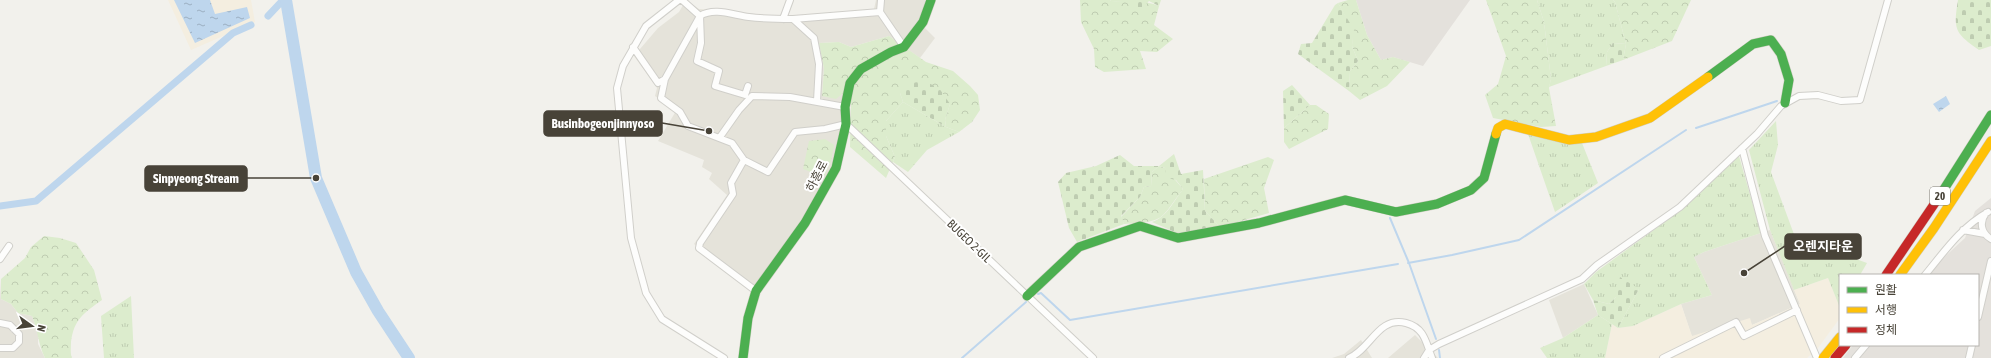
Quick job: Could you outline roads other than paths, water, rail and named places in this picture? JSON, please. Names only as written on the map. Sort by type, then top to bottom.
[{"type":"main road","name":"하흥로","points":[[743,358],[748,318],[756,291],[805,223],[836,168],[846,124],[845,107],[850,84],[861,69],[891,52],[904,47],[923,22],[931,0]]},
{"type":"main road","points":[[1027,296],[1080,247],[1140,226],[1178,238],[1259,223],[1345,200],[1384,211],[1396,212],[1437,204],[1471,190],[1484,178],[1498,128],[1505,124],[1569,140],[1596,137],[1650,118],[1671,105],[1753,44],[1770,40],[1781,54],[1789,80],[1785,103]]},
{"type":"main road","name":"20","points":[[1887,274],[1925,220],[1991,115]]},
{"type":"main road","name":"20","points":[[1901,274],[1934,228],[1991,141]]},
{"type":"main road","points":[[1835,354],[1839,340]]},
{"type":"main road","points":[[1823,358],[1835,354],[1845,346]]},
{"type":"street","points":[[724,358],[662,319],[646,293],[631,238],[617,88],[622,66],[646,26],[680,0],[700,16],[701,43],[697,61],[719,72],[715,86],[745,95],[748,86]]},
{"type":"street","points":[[783,19],[790,0]]},
{"type":"street","points":[[881,0],[880,12],[904,47]]},
{"type":"street","points":[[1424,358],[1429,350],[1582,279],[1597,265],[1680,207],[1742,148],[1785,103],[1799,96],[1818,95],[1841,101],[1860,100],[1888,0]]},
{"type":"street","points":[[846,124],[825,129],[796,132],[768,172],[744,160],[732,143],[720,137],[702,133],[688,126],[680,112],[661,98],[665,79],[700,16],[705,12],[719,11],[749,17],[793,19],[880,12]]},
{"type":"street","points":[[793,19],[814,38],[819,64],[817,101]]},
{"type":"street","points":[[633,47],[658,83],[665,79]]},
{"type":"street","points":[[720,137],[739,110],[752,96],[790,97],[845,107]]},
{"type":"street","name":"BUGEO 2-GIL","points":[[846,124],[1093,358]]},
{"type":"street","points":[[1742,148],[1765,236],[1817,358]]},
{"type":"street","points":[[744,160],[731,183],[733,194],[700,243],[699,248],[756,291]]},
{"type":"street","points":[[1926,274],[1963,230],[1974,220],[1990,210]]},
{"type":"street","points":[[1985,234],[1982,222],[1990,210]]},
{"type":"street","points":[[1963,230],[1985,234],[1991,239]]},
{"type":"street","points":[[0,259],[9,246]]},
{"type":"street","points":[[1979,313],[1991,261]]},
{"type":"street","points":[[1663,358],[1736,322],[1744,336],[1797,310]]},
{"type":"street","points":[[1350,358],[1389,323],[1398,321],[1410,324],[1420,330],[1426,339],[1432,358]]},
{"type":"street","points":[[0,323],[10,325],[19,334],[19,342],[13,348],[0,348]]},
{"type":"street","points":[[1855,358],[1865,346]]},
{"type":"street","points":[[1969,358],[1972,346]]},
{"type":"water","points":[[174,0],[210,0],[215,14],[247,7],[250,18],[195,43]]},
{"type":"water","points":[[1946,96],[1950,104],[1939,112],[1933,104]]},
{"type":"waterway","points":[[268,16],[283,0]]},
{"type":"waterway","points":[[286,0],[316,178],[356,272],[378,311],[409,358]]},
{"type":"waterway","points":[[0,206],[36,201],[233,33],[251,25]]},
{"type":"waterway","points":[[1696,128],[1777,101]]},
{"type":"waterway","points":[[1408,263],[1519,240],[1686,130]]},
{"type":"waterway","points":[[1390,218],[1409,263],[1436,339]]},
{"type":"waterway","points":[[1038,294],[1041,293],[1070,320],[1398,264]]},
{"type":"waterway","points":[[962,358],[1026,302]]},
{"type":"waterway","points":[[1439,350],[1440,358]]},
{"type":"place","name":"Businbogeonjinnyoso","points":[[709,131]]},
{"type":"place","name":"Sinpyeong Stream","points":[[316,178]]},
{"type":"place","name":"오렌지타운","points":[[1744,273]]}]
